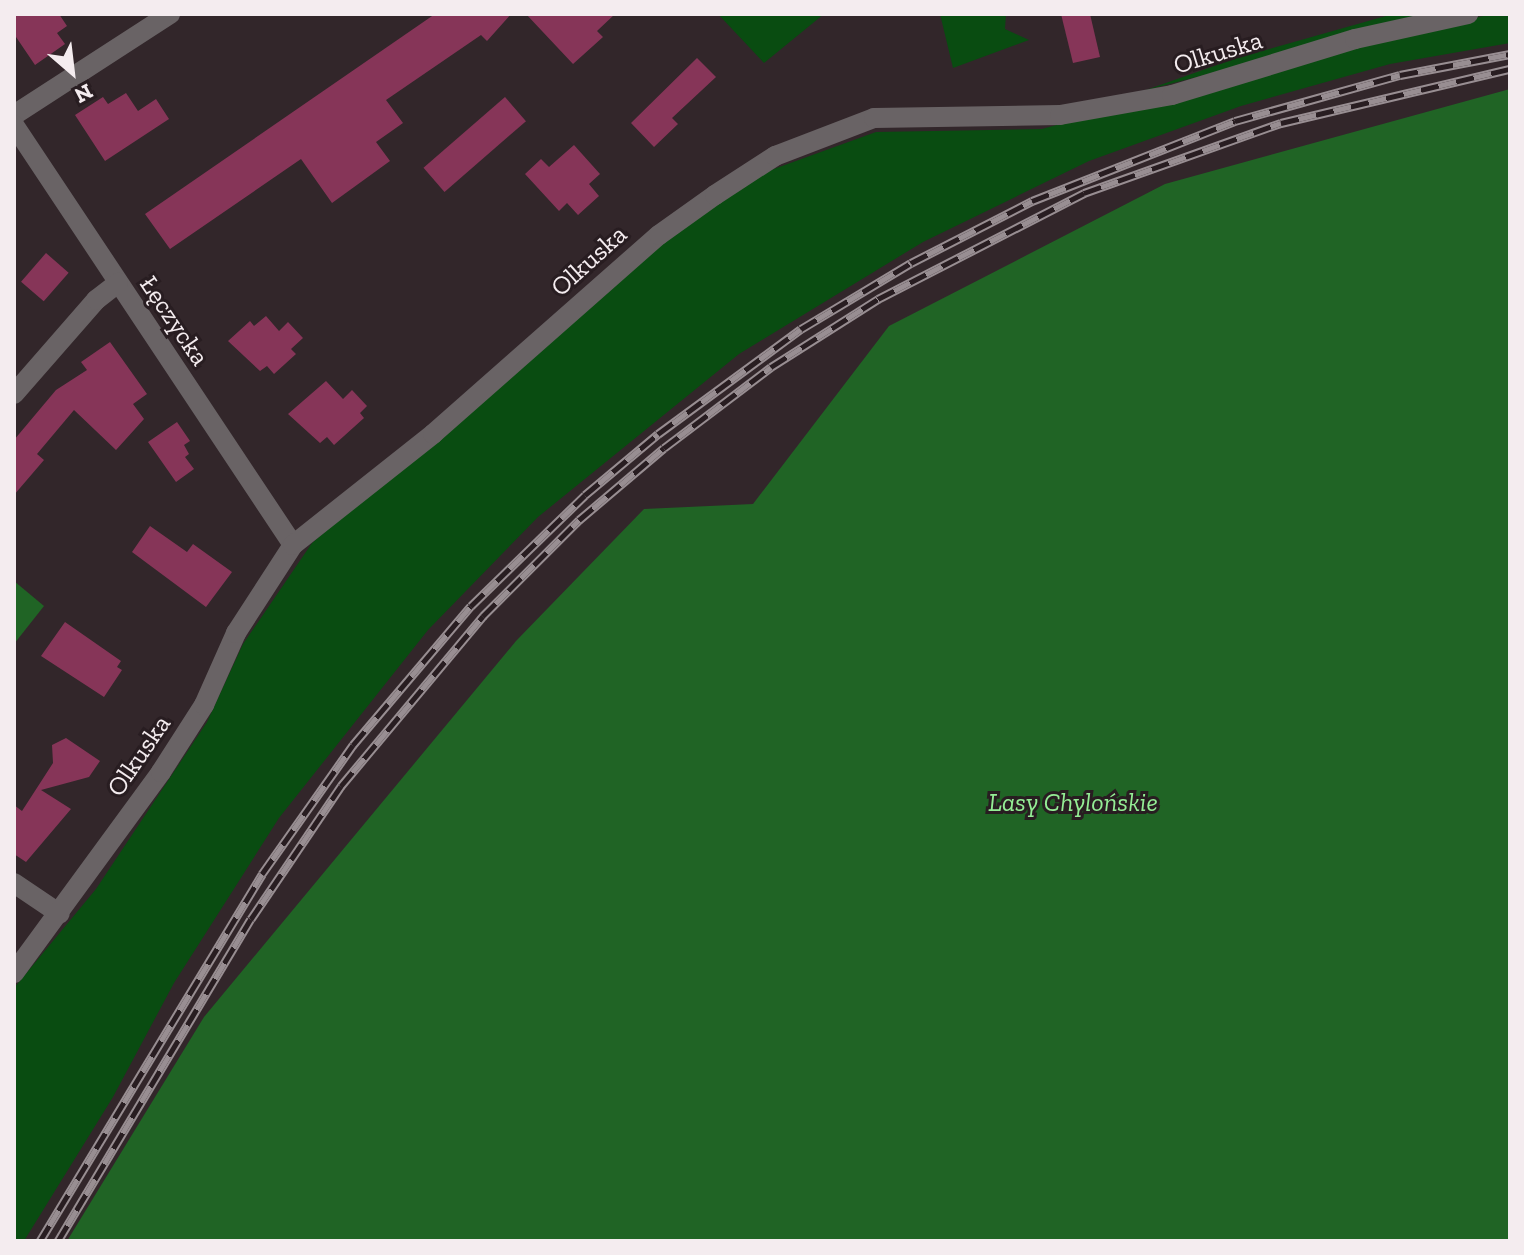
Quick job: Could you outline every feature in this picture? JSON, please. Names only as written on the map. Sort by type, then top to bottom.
[{"type":"street","points":[[14,115],[170,14]]},
{"type":"street","name":"Olkuska","points":[[14,973],[60,914],[197,716],[236,633],[293,545],[433,434],[659,235],[775,156],[874,118],[1060,115],[1172,95],[1355,39],[1468,14]]},
{"type":"street","name":"Łęczycka","points":[[14,125],[293,545]]},
{"type":"street","points":[[14,394],[96,300],[118,283]]},
{"type":"street","points":[[14,883],[60,914]]},
{"type":"green space","points":[[718,14],[824,14],[764,63]]},
{"type":"green space","points":[[940,14],[1006,14],[1005,29],[1029,40],[953,68]]},
{"type":"green space","points":[[1393,14],[1437,14],[1143,91],[1237,58]]},
{"type":"green space","points":[[1493,14],[1510,14],[1510,43],[1390,64],[1241,106],[1089,161],[923,242],[739,354],[538,517],[428,630],[279,818],[174,983],[113,1097],[24,1241],[14,1241],[14,988],[96,889],[207,722],[243,644],[312,543],[595,304],[656,247],[749,178],[876,132],[1042,129],[1354,43]]},
{"type":"green space","name":"Lasy Chylońskie","points":[[1510,89],[1510,1241],[67,1241],[204,1017],[516,641],[644,509],[753,504],[889,326],[1165,184]]},
{"type":"green space","points":[[14,581],[44,606],[14,644]]},
{"type":"building","points":[[14,14],[59,14],[67,26],[57,33],[65,44],[35,65],[14,34]]},
{"type":"building","points":[[435,14],[511,14],[487,41],[481,35],[386,100],[403,123],[376,142],[390,161],[332,203],[301,159],[170,249],[145,214]]},
{"type":"building","points":[[526,14],[615,14],[597,31],[603,37],[573,64]]},
{"type":"building","points":[[1061,14],[1090,14],[1100,57],[1073,63]]},
{"type":"building","points":[[697,58],[716,77],[672,118],[678,124],[654,147],[631,123]]},
{"type":"building","points":[[126,93],[138,111],[156,99],[169,119],[105,161],[75,115],[103,97],[108,104]]},
{"type":"building","points":[[505,97],[526,121],[444,192],[423,168]]},
{"type":"building","points":[[574,145],[600,174],[589,184],[599,196],[578,215],[567,203],[559,211],[525,174],[541,159],[549,167]]},
{"type":"building","points":[[46,253],[69,273],[44,301],[21,282]]},
{"type":"building","points":[[266,316],[279,331],[288,322],[303,338],[291,349],[296,354],[274,374],[267,366],[260,371],[228,341],[250,321],[254,326]]},
{"type":"building","points":[[110,342],[147,394],[133,404],[144,419],[116,450],[74,410],[37,454],[44,460],[14,495],[14,440],[56,390],[87,370],[81,362]]},
{"type":"building","points":[[326,381],[343,399],[352,390],[367,406],[360,413],[364,418],[334,445],[327,437],[320,443],[288,414]]},
{"type":"building","points":[[177,422],[190,441],[184,445],[189,454],[185,457],[194,469],[176,482],[148,442]]},
{"type":"building","points":[[150,526],[187,552],[193,544],[232,572],[206,607],[132,552]]},
{"type":"building","points":[[65,622],[121,661],[117,667],[122,670],[104,697],[41,656]]},
{"type":"building","points":[[66,738],[100,761],[89,777],[41,790],[71,809],[26,862],[14,854],[14,805],[22,811],[53,763],[52,745]]},
{"type":"railway","points":[[40,1241],[262,874],[353,745],[471,606],[585,495],[658,434],[801,329],[911,263],[1032,201],[1235,121],[1400,75],[1510,54]]},
{"type":"railway","points":[[58,1241],[251,919],[341,786],[483,616],[579,520],[664,448],[771,367],[878,299],[1084,193],[1281,123],[1510,69]]}]
